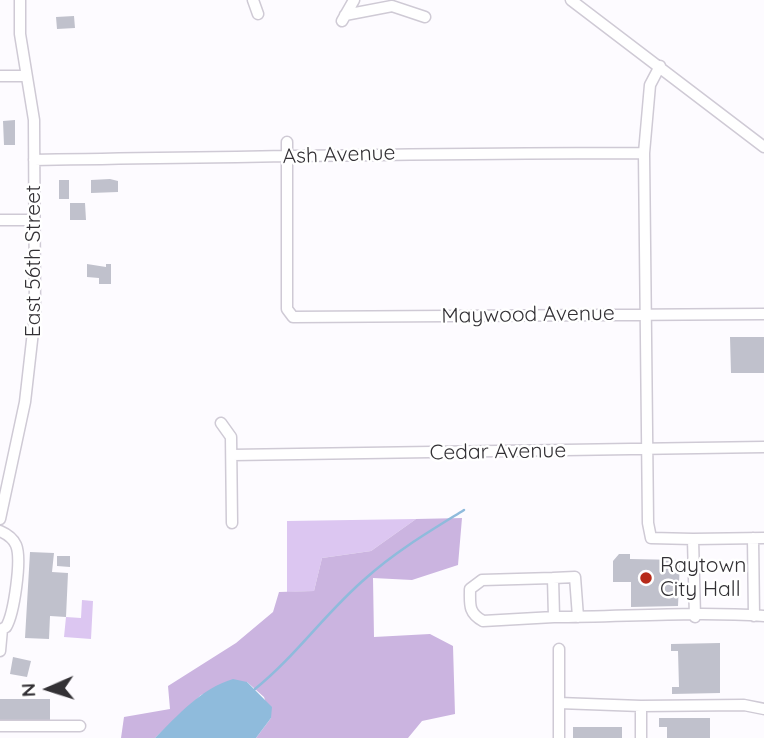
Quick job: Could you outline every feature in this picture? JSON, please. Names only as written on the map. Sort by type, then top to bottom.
[{"type":"street","name":"East 56th Street","points":[[0,519],[2,491],[25,402],[33,350],[34,120],[25,76],[20,0]]},
{"type":"street","points":[[253,0],[258,14]]},
{"type":"street","points":[[354,0],[344,18],[392,6],[425,17]]},
{"type":"street","points":[[571,0],[763,146]]},
{"type":"street","points":[[578,617],[575,577],[482,579],[470,589],[470,607],[474,616],[483,621],[554,617],[578,617],[695,617],[759,616],[759,538],[651,538],[648,523],[648,313],[644,153],[650,85],[660,66]]},
{"type":"street","points":[[0,76],[25,76]]},
{"type":"street","points":[[287,142],[287,157]]},
{"type":"street","name":"Ash Avenue","points":[[34,160],[287,157],[346,153],[644,153]]},
{"type":"street","name":"Maywood Avenue","points":[[287,157],[287,309],[293,317],[764,314]]},
{"type":"street","points":[[0,220],[33,220]]},
{"type":"street","points":[[221,423],[231,437],[232,523]]},
{"type":"street","name":"Cedar Avenue","points":[[232,455],[648,451],[764,447]]},
{"type":"street","points":[[0,531],[13,539],[18,552],[13,610],[10,620],[1,630],[0,651]]},
{"type":"street","points":[[693,539],[695,617]]},
{"type":"street","points":[[553,578],[554,617]]},
{"type":"street","points":[[559,649],[559,738]]},
{"type":"street","points":[[559,703],[641,706],[744,705],[764,709]]},
{"type":"street","points":[[641,706],[641,738]]},
{"type":"street","points":[[0,726],[80,726]]},
{"type":"shaded area","points":[[462,518],[458,565],[412,580],[373,578],[374,637],[430,634],[453,646],[455,714],[422,721],[408,738],[256,738],[271,718],[264,697],[247,682],[201,695],[155,738],[121,738],[124,717],[170,709],[168,686],[236,643],[273,612],[279,592],[314,591],[322,558],[371,551],[416,519]]},
{"type":"shaded area","points":[[416,519],[371,551],[322,558],[314,591],[287,592],[287,521]]},
{"type":"shaded area","points":[[82,600],[93,601],[91,639],[64,637],[66,617],[81,618]]},
{"type":"water","points":[[233,679],[247,682],[272,707],[271,718],[256,738],[155,738],[201,696]]},
{"type":"building","points":[[74,16],[75,28],[57,29],[56,17]]},
{"type":"building","points":[[15,120],[15,145],[4,145],[3,121]]},
{"type":"building","points":[[59,180],[69,180],[69,199],[59,199]]},
{"type":"building","points":[[91,180],[118,181],[118,192],[91,193]]},
{"type":"building","points":[[70,203],[85,203],[86,220],[70,220]]},
{"type":"building","points":[[87,264],[106,267],[106,264],[111,264],[111,284],[99,284],[99,278],[87,277]]},
{"type":"building","points":[[730,337],[764,337],[764,373],[731,373]]},
{"type":"building","points":[[30,552],[54,553],[52,572],[68,573],[66,617],[50,616],[49,639],[25,638]]},
{"type":"building","name":"Raytown City Hall","points":[[619,554],[630,554],[630,559],[680,560],[678,606],[631,607],[631,582],[613,582],[613,561]]},
{"type":"building","points":[[57,556],[70,556],[70,567],[57,566]]},
{"type":"building","points":[[720,643],[720,693],[672,694],[672,687],[679,687],[678,651],[671,651],[671,644]]},
{"type":"building","points":[[13,657],[31,661],[27,677],[10,674]]},
{"type":"building","points":[[0,699],[50,699],[50,720],[0,720]]},
{"type":"building","points":[[659,718],[710,718],[710,738],[667,738],[667,727],[659,727]]},
{"type":"building","points":[[573,727],[622,727],[622,738],[573,738]]},
{"type":"waterway","points":[[255,689],[377,568],[464,510]]},
{"type":"place","name":"Raytown City Hall","points":[[646,578]]}]
